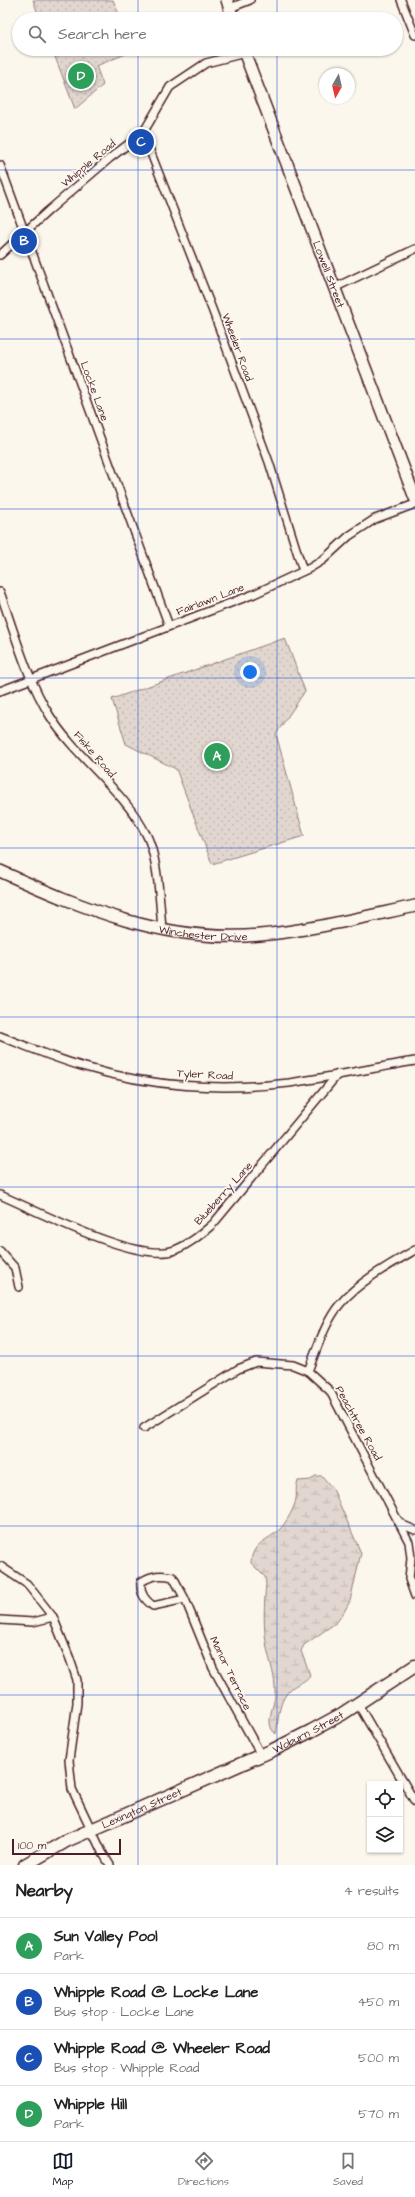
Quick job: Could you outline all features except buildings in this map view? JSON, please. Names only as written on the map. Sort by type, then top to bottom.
[{"type":"main road","name":"Lowell Street","points":[[246,56],[415,498]]},
{"type":"main road","name":"Winchester Drive","points":[[0,871],[58,897],[113,918],[162,930],[186,934],[259,935],[415,906]]},
{"type":"main road","name":"Woburn Street","points":[[194,1784],[261,1755],[311,1731],[358,1704],[415,1666]]},
{"type":"main road","name":"Lexington Street","points":[[25,1865],[54,1846],[194,1784]]},
{"type":"street","points":[[228,4],[250,0]]},
{"type":"street","points":[[401,0],[415,35]]},
{"type":"street","name":"Whipple Road","points":[[0,255],[110,158],[143,133],[170,88],[206,63],[228,56]]},
{"type":"street","name":"Wheeler Road","points":[[143,133],[212,309],[269,462],[303,571]]},
{"type":"street","name":"Locke Lane","points":[[0,164],[169,626]]},
{"type":"street","points":[[334,288],[415,249]]},
{"type":"street","name":"Fairlawn Lane","points":[[0,691],[254,594],[323,560],[349,536],[375,518],[415,504]]},
{"type":"street","name":"Fiske Road","points":[[0,592],[38,696],[51,718],[128,807],[146,834],[151,847],[162,930]]},
{"type":"street","name":"Tyler Road","points":[[0,1036],[44,1054],[86,1068],[174,1084],[205,1087],[290,1083],[415,1061]]},
{"type":"street","name":"Blueberry Lane","points":[[0,1195],[115,1244],[137,1251],[154,1252],[174,1250],[196,1238],[213,1224],[338,1074]]},
{"type":"street","points":[[308,1371],[328,1324],[340,1305],[356,1288],[375,1274],[415,1250]]},
{"type":"street","points":[[0,1251],[15,1268],[19,1287]]},
{"type":"street","name":"Peachtree Road","points":[[144,1428],[231,1373],[256,1362],[293,1365],[308,1371],[330,1392],[409,1542],[411,1558],[409,1579],[415,1596]]},
{"type":"street","points":[[397,1519],[402,1525],[415,1530]]},
{"type":"street","points":[[411,1558],[415,1546]]},
{"type":"street","points":[[0,1566],[27,1584],[53,1617],[77,1680],[77,1703],[69,1774],[77,1803],[110,1865]]},
{"type":"street","name":"Manor Terrace","points":[[185,1599],[153,1606],[146,1600],[140,1591],[141,1582],[150,1577],[164,1575],[173,1577],[185,1599],[213,1668],[261,1755]]},
{"type":"street","points":[[0,1620],[33,1622],[53,1617]]},
{"type":"street","points":[[358,1704],[415,1802]]},
{"type":"green space","points":[[33,0],[113,0],[118,12],[37,12]]},
{"type":"green space","points":[[55,56],[121,56],[96,66],[103,85],[75,109]]},
{"type":"green space","points":[[285,638],[305,691],[276,734],[304,836],[212,864],[176,769],[126,744],[112,699]]},
{"type":"green space","points":[[315,1476],[322,1476],[333,1489],[361,1553],[350,1601],[344,1612],[337,1622],[304,1645],[301,1651],[310,1675],[292,1688],[284,1698],[280,1709],[276,1734],[270,1725],[275,1699],[275,1688],[264,1624],[266,1584],[265,1577],[251,1563],[252,1556],[257,1546],[280,1529],[287,1519],[295,1502],[298,1481],[311,1480]]},
{"type":"place","name":"Whipple Hill","points":[[81,76]]},
{"type":"place","name":"Whipple Road @ Wheeler Road","points":[[141,142]]},
{"type":"place","name":"Whipple Road @ Locke Lane","points":[[24,241]]},
{"type":"place","name":"Sun Valley Pool","points":[[217,756]]}]
